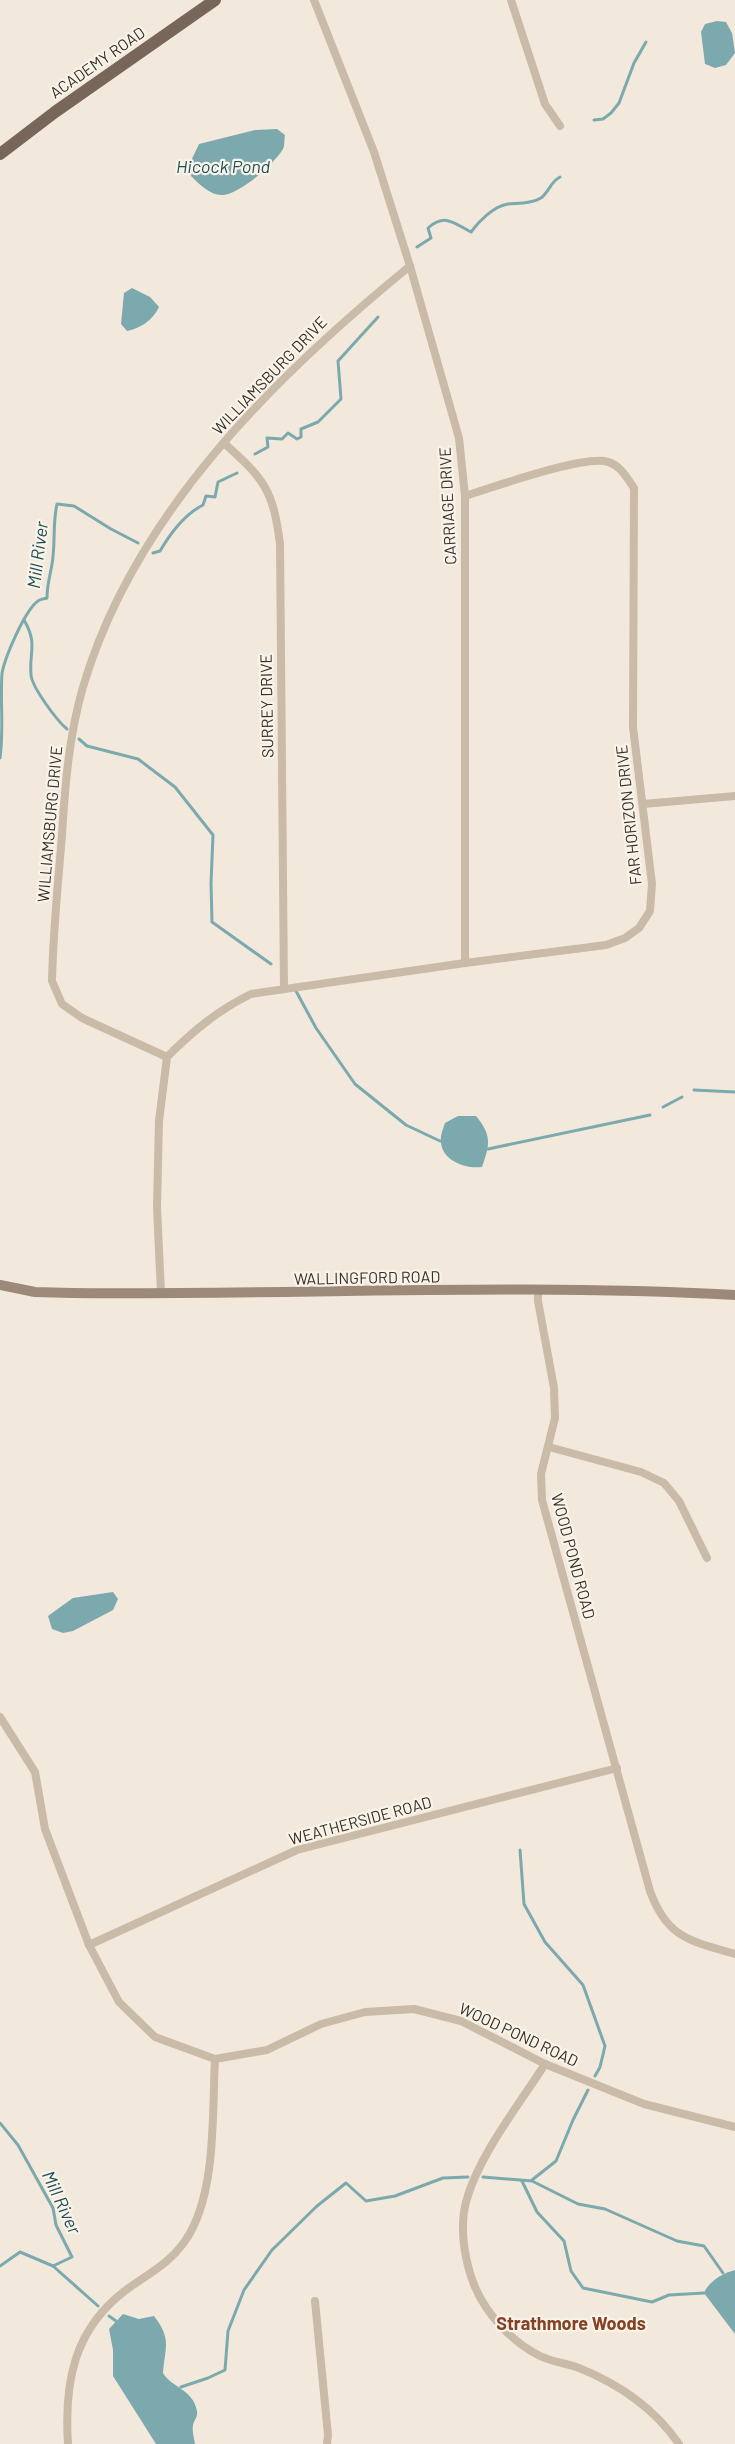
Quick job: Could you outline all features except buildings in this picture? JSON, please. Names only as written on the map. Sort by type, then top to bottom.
[{"type":"main road","name":"ACADEMY ROAD","points":[[0,154],[55,112],[215,0]]},
{"type":"street","name":"CARRIAGE DRIVE","points":[[314,0],[374,152],[410,266],[459,438],[465,496],[465,963]]},
{"type":"street","points":[[511,0],[545,104],[560,126]]},
{"type":"street","name":"WILLIAMSBURG DRIVE","points":[[167,1057],[82,1018],[62,1004],[52,981],[68,758],[83,687],[110,616],[156,531],[224,443],[344,321],[410,266]]},
{"type":"street","name":"SURREY DRIVE","points":[[224,443],[250,466],[267,489],[276,516],[280,544],[284,988]]},
{"type":"street","name":"FAR HORIZON DRIVE","points":[[167,1057],[193,1031],[225,1006],[251,994],[606,945],[625,939],[639,927],[650,911],[652,884],[633,728],[634,488],[620,468],[599,460],[553,469],[465,496]]},
{"type":"street","points":[[643,804],[735,796]]},
{"type":"street","points":[[161,1293],[157,1207],[159,1121],[167,1057]]},
{"type":"street","name":"WALLINGFORD ROAD","points":[[0,1285],[35,1292],[538,1289],[735,1295]]},
{"type":"street","name":"WOOD POND ROAD","points":[[538,1289],[538,1301],[554,1388],[555,1418],[541,1474],[542,1500],[650,1891],[661,1915],[671,1929],[696,1943],[735,1954]]},
{"type":"street","points":[[549,1447],[641,1472],[664,1483],[680,1501],[707,1558]]},
{"type":"street","name":"WOOD POND ROAD","points":[[0,1717],[35,1772],[45,1829],[89,1945],[119,2002],[155,2037],[215,2059],[267,2050],[321,2024],[365,2012],[414,2009],[461,2021],[545,2064],[644,2104],[735,2127]]},
{"type":"street","name":"WEATHERSIDE ROAD","points":[[89,1945],[297,1850],[617,1768]]},
{"type":"street","points":[[68,2444],[66,2413],[69,2383],[77,2353],[91,2325],[118,2297],[149,2277],[168,2260],[186,2240],[199,2215],[206,2191],[209,2164],[215,2059]]},
{"type":"street","points":[[545,2064],[479,2168],[465,2204],[463,2232],[469,2272],[483,2304],[504,2330],[539,2356],[577,2367],[612,2383],[644,2405],[679,2444]]},
{"type":"street","points":[[315,2301],[327,2444]]},
{"type":"water","points":[[717,21],[726,22],[732,33],[735,53],[726,65],[715,68],[705,64],[701,32],[705,24]]},
{"type":"water","name":"Hicock Pond","points":[[277,129],[285,135],[283,149],[265,170],[239,189],[223,195],[214,194],[191,176],[190,163],[199,144],[255,130]]},
{"type":"water","points":[[132,288],[150,297],[159,307],[146,323],[127,331],[121,324],[124,293]]},
{"type":"water","points":[[458,1116],[476,1116],[485,1129],[488,1146],[482,1167],[462,1165],[450,1159],[442,1149],[441,1137],[445,1123]]},
{"type":"water","points":[[113,1592],[118,1599],[113,1610],[73,1631],[63,1633],[52,1629],[48,1616],[73,1598]]},
{"type":"water","points":[[735,2270],[735,2334],[704,2293],[717,2278]]},
{"type":"water","points":[[123,2314],[139,2319],[154,2316],[160,2324],[166,2344],[163,2373],[187,2393],[195,2404],[197,2415],[193,2435],[195,2444],[156,2444],[113,2376],[113,2350],[109,2329]]},
{"type":"waterway","name":"Mill River","points":[[594,120],[603,119],[619,103],[634,63],[646,42]]},
{"type":"waterway","name":"Mill River","points":[[417,247],[431,238],[428,228],[434,223],[445,220],[471,232],[492,211],[503,205],[541,198],[560,177]]},
{"type":"waterway","name":"Mill River","points":[[255,454],[268,447],[267,438],[282,439],[288,433],[297,439],[301,437],[301,429],[318,422],[341,399],[338,361],[378,317]]},
{"type":"waterway","name":"Mill River","points":[[153,553],[160,551],[179,525],[203,505],[206,496],[215,497],[218,482],[237,473]]},
{"type":"waterway","name":"Mill River","points":[[0,758],[2,673],[11,646],[27,614],[38,601],[47,598],[57,504],[74,506],[138,543]]},
{"type":"waterway","points":[[24,620],[32,642],[32,680],[46,704],[67,729]]},
{"type":"waterway","points":[[79,739],[87,746],[138,759],[175,787],[213,835],[212,922],[271,964]]},
{"type":"waterway","points":[[296,991],[316,1028],[355,1084],[406,1125],[440,1141]]},
{"type":"waterway","points":[[694,1090],[735,1092]]},
{"type":"waterway","points":[[663,1107],[682,1097]]},
{"type":"waterway","points":[[488,1149],[650,1115]]},
{"type":"waterway","points":[[520,1850],[524,1904],[545,1942],[583,1985],[605,2046],[600,2067],[595,2076]]},
{"type":"waterway","points":[[532,2180],[556,2161],[588,2090]]},
{"type":"waterway","name":"Mill River","points":[[0,2123],[18,2145],[53,2208],[56,2225],[72,2257],[53,2266],[20,2252],[0,2266]]},
{"type":"waterway","points":[[181,2387],[225,2370],[228,2331],[244,2290],[272,2250],[317,2206],[346,2183],[366,2201],[395,2196],[443,2178],[468,2177]]},
{"type":"waterway","points":[[483,2177],[532,2181],[578,2204],[605,2209],[677,2241],[704,2246],[723,2273]]},
{"type":"waterway","points":[[522,2181],[537,2212],[564,2241],[571,2271],[583,2288],[652,2302],[669,2295],[704,2293]]},
{"type":"waterway","points":[[53,2266],[98,2306]]},
{"type":"waterway","points":[[109,2316],[116,2321]]},
{"type":"district","name":"Strathmore Woods","points":[[571,2323]]}]
